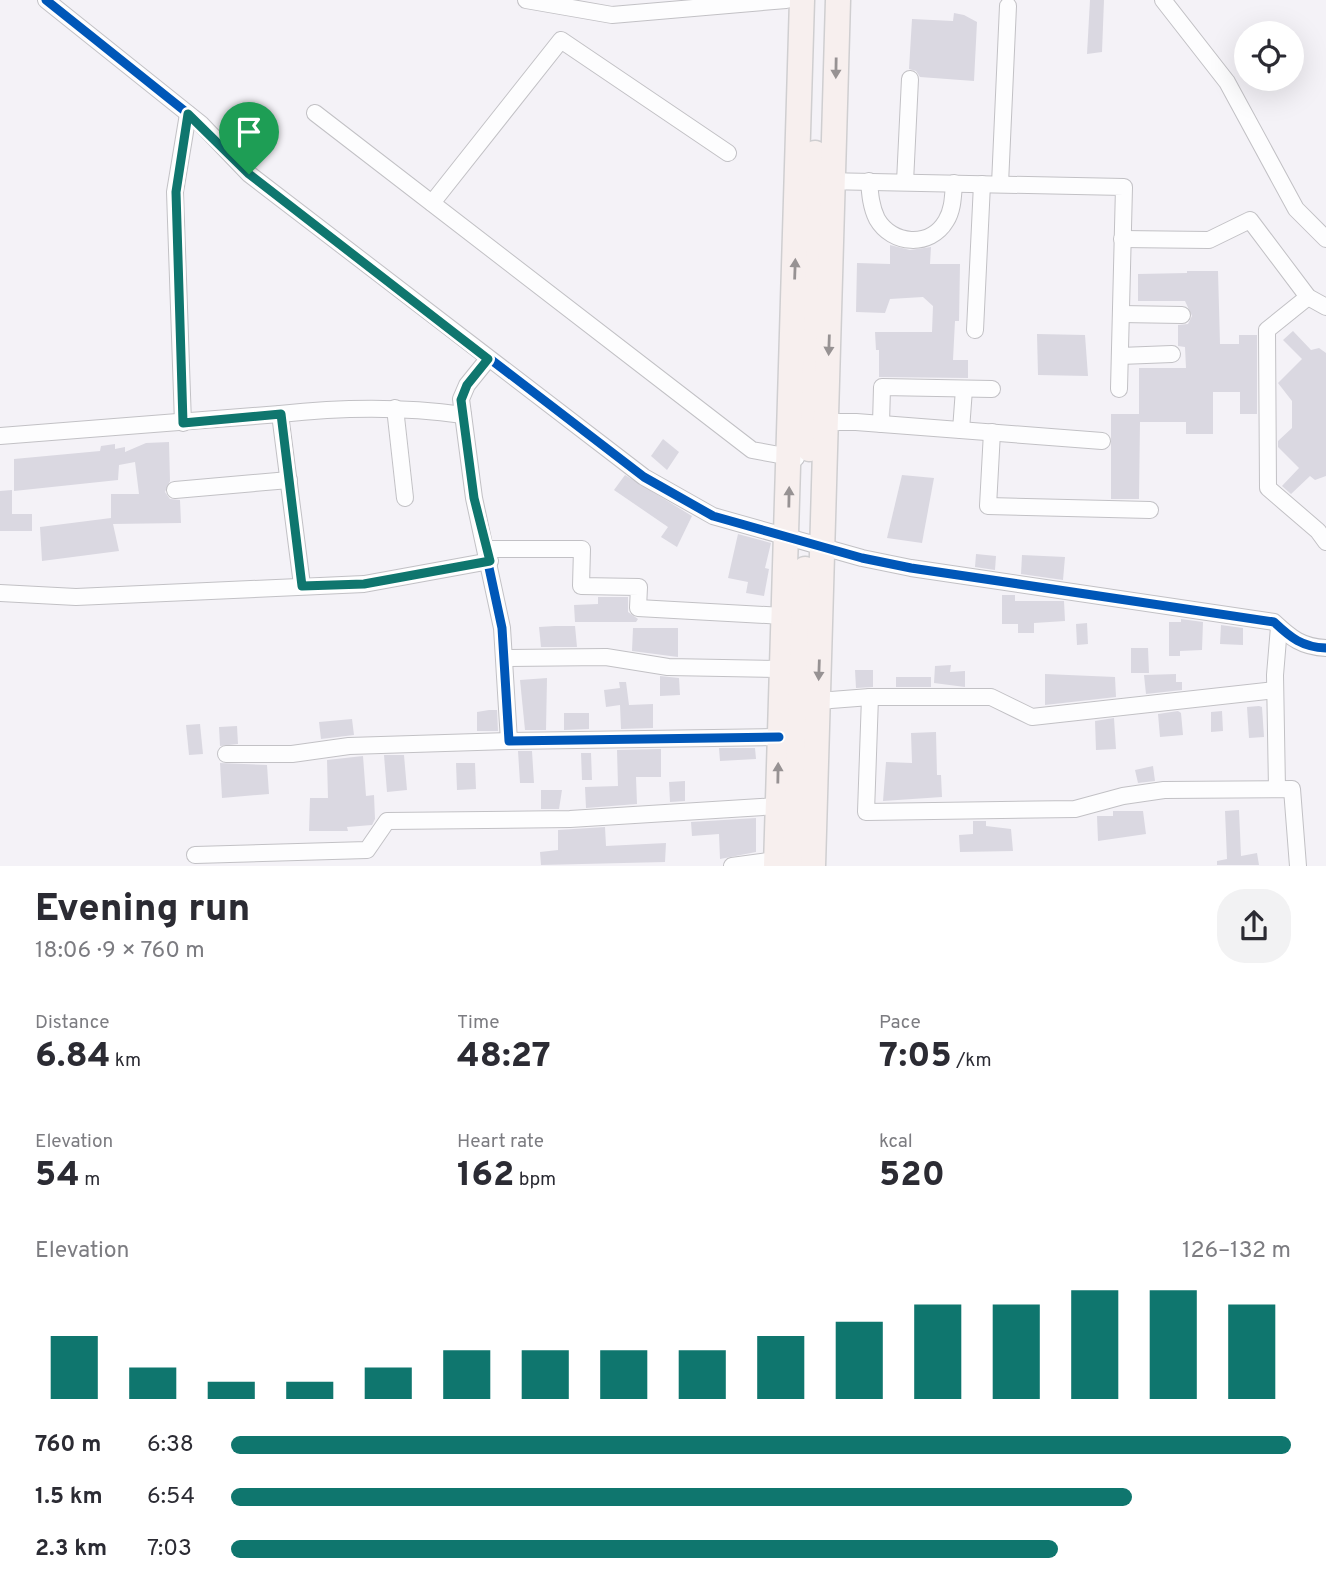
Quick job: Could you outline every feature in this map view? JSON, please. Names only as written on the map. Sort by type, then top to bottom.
[{"type":"highway","points":[[802,0],[815,181]]},
{"type":"highway","points":[[782,864],[806,541],[818,422],[815,181],[818,0]]},
{"type":"highway","points":[[813,866],[818,701],[799,458],[815,181],[838,0]]},
{"type":"highway","points":[[799,458],[818,422]]},
{"type":"highway","points":[[782,864],[778,806],[783,616],[806,541]]},
{"type":"street","points":[[46,0],[188,114],[249,174],[488,359],[644,477],[713,516],[911,568],[1274,622],[1294,641],[1309,647],[1326,648]]},
{"type":"street","points":[[526,0],[612,15],[786,0]]},
{"type":"street","points":[[1163,0],[1227,82],[1296,209],[1326,239]]},
{"type":"street","points":[[1000,184],[1008,6]]},
{"type":"street","points":[[432,203],[561,40],[728,153]]},
{"type":"street","points":[[905,182],[910,79]]},
{"type":"street","points":[[315,113],[752,450],[799,458]]},
{"type":"street","points":[[183,423],[176,192],[188,114]]},
{"type":"street","points":[[815,181],[1124,187],[1119,389]]},
{"type":"street","points":[[869,181],[872,205],[883,227],[900,239],[910,240],[930,237],[946,223],[952,205],[954,183]]},
{"type":"street","points":[[975,330],[982,184]]},
{"type":"street","points":[[1122,239],[1209,240],[1250,220],[1308,297],[1326,307]]},
{"type":"street","points":[[1308,297],[1267,330],[1268,488],[1318,531],[1326,542]]},
{"type":"street","points":[[1121,314],[1182,314]]},
{"type":"street","points":[[1120,356],[1172,354]]},
{"type":"street","points":[[488,359],[467,385],[461,400],[474,498],[489,555],[504,658],[509,741]]},
{"type":"street","points":[[881,424],[882,387],[992,389]]},
{"type":"street","points":[[961,430],[964,389]]},
{"type":"street","points":[[0,436],[183,423],[343,407],[395,408],[463,415]]},
{"type":"street","points":[[395,408],[405,498]]},
{"type":"street","points":[[281,414],[302,586]]},
{"type":"street","points":[[818,422],[881,424],[1102,441]]},
{"type":"street","points":[[992,432],[988,506],[1150,510]]},
{"type":"street","points":[[175,490],[289,480]]},
{"type":"street","points":[[0,593],[76,597],[364,584],[489,555],[582,549],[581,586],[639,586],[638,608],[783,616]]},
{"type":"street","points":[[1278,789],[1275,690],[1279,627]]},
{"type":"street","points":[[504,658],[606,657],[668,667],[781,670]]},
{"type":"street","points":[[818,701],[870,697],[991,696],[1032,718],[1275,690]]},
{"type":"street","points":[[870,697],[866,813],[1075,809],[1123,796],[1164,790],[1293,789],[1298,866]]},
{"type":"street","points":[[226,754],[292,754],[349,746],[509,741],[779,737]]},
{"type":"street","points":[[195,855],[367,850],[387,821],[570,819],[778,806]]},
{"type":"street","points":[[732,866],[782,864]]},
{"type":"building","points":[[1090,0],[1104,0],[1102,52],[1087,54]]},
{"type":"building","points":[[954,13],[977,22],[974,81],[920,77],[916,71],[909,69],[912,19],[953,21]]},
{"type":"building","points":[[890,245],[910,250],[931,247],[930,264],[960,264],[959,321],[955,321],[953,360],[968,360],[968,378],[879,377],[879,350],[876,350],[875,332],[932,332],[933,306],[923,297],[890,299],[885,313],[856,312],[857,263],[890,264]]},
{"type":"building","points":[[1218,271],[1220,344],[1239,344],[1239,335],[1257,335],[1257,414],[1240,414],[1240,392],[1213,392],[1213,434],[1186,434],[1186,422],[1140,422],[1139,499],[1111,499],[1111,414],[1139,414],[1139,368],[1186,368],[1185,347],[1178,346],[1178,325],[1188,324],[1192,316],[1185,301],[1138,301],[1138,274]]},
{"type":"building","points":[[1293,331],[1311,350],[1319,348],[1326,353],[1326,476],[1315,480],[1310,476],[1291,494],[1282,486],[1299,468],[1278,447],[1278,441],[1292,428],[1292,401],[1278,383],[1302,359],[1283,340]]},
{"type":"building","points":[[1037,334],[1085,335],[1088,376],[1038,375]]},
{"type":"building","points":[[663,439],[679,452],[667,470],[651,456]]},
{"type":"building","points":[[169,442],[170,481],[165,492],[170,499],[180,500],[181,523],[113,524],[119,551],[42,561],[40,527],[111,518],[111,494],[139,494],[135,462],[119,465],[118,480],[14,491],[14,459],[100,451],[101,446],[115,444],[115,449],[125,447],[125,452],[146,443]]},
{"type":"building","points":[[625,475],[692,516],[677,547],[661,537],[668,527],[614,490]]},
{"type":"building","points":[[902,475],[934,478],[922,543],[887,538]]},
{"type":"building","points":[[12,490],[12,514],[32,514],[32,531],[0,531],[0,491]]},
{"type":"building","points":[[738,534],[771,543],[765,568],[769,569],[764,596],[746,593],[748,582],[728,578]]},
{"type":"building","points":[[976,554],[996,556],[995,570],[975,567]]},
{"type":"building","points":[[1022,555],[1065,557],[1063,580],[1021,574]]},
{"type":"building","points":[[1002,595],[1015,595],[1015,601],[1064,601],[1065,621],[1034,623],[1034,633],[1018,633],[1018,624],[1002,624]]},
{"type":"building","points":[[598,597],[628,597],[628,612],[638,619],[636,622],[575,622],[574,605],[598,604]]},
{"type":"building","points":[[1181,619],[1203,622],[1202,650],[1180,651],[1180,656],[1169,656],[1169,622],[1181,622]]},
{"type":"building","points":[[1087,623],[1088,644],[1077,645],[1076,624]]},
{"type":"building","points":[[1221,625],[1243,628],[1243,645],[1220,644]]},
{"type":"building","points":[[575,626],[577,647],[541,647],[539,627]]},
{"type":"building","points":[[633,628],[678,628],[678,657],[632,651]]},
{"type":"building","points":[[1131,648],[1148,648],[1149,673],[1131,673]]},
{"type":"building","points":[[951,665],[950,672],[965,671],[965,687],[934,683],[935,666]]},
{"type":"building","points":[[855,670],[873,670],[873,687],[856,688]]},
{"type":"building","points":[[1045,674],[1115,677],[1116,697],[1045,705]]},
{"type":"building","points":[[1176,674],[1176,682],[1182,682],[1182,690],[1146,694],[1144,675]]},
{"type":"building","points":[[660,676],[679,678],[680,695],[660,696]]},
{"type":"building","points":[[896,677],[931,677],[931,687],[896,687]]},
{"type":"building","points":[[547,678],[546,730],[525,730],[520,680]]},
{"type":"building","points":[[619,682],[626,682],[629,705],[653,704],[653,728],[621,729],[620,705],[606,707],[604,690],[620,688]]},
{"type":"building","points":[[1247,707],[1262,707],[1264,737],[1249,738]]},
{"type":"building","points":[[497,710],[498,731],[477,731],[477,712]]},
{"type":"building","points":[[1178,711],[1181,713],[1183,735],[1160,737],[1158,714]]},
{"type":"building","points":[[1222,711],[1223,731],[1211,732],[1211,712]]},
{"type":"building","points":[[564,713],[589,713],[589,729],[564,730]]},
{"type":"building","points":[[1114,718],[1116,749],[1096,750],[1095,721]]},
{"type":"building","points":[[352,719],[354,735],[321,739],[319,722]]},
{"type":"building","points":[[200,724],[203,754],[189,755],[186,725]]},
{"type":"building","points":[[237,726],[238,744],[220,746],[219,727]]},
{"type":"building","points":[[936,732],[937,775],[941,775],[942,797],[883,801],[886,762],[912,763],[911,733]]},
{"type":"building","points":[[719,748],[755,748],[756,759],[720,761]]},
{"type":"building","points":[[661,749],[661,777],[636,777],[637,804],[586,808],[585,787],[618,786],[617,750]]},
{"type":"building","points":[[518,751],[532,751],[534,783],[520,783]]},
{"type":"building","points":[[581,753],[591,753],[592,780],[582,780]]},
{"type":"building","points":[[384,755],[404,755],[407,790],[387,792]]},
{"type":"building","points":[[363,756],[366,796],[374,795],[375,819],[372,825],[347,827],[348,831],[309,831],[310,798],[328,798],[327,760]]},
{"type":"building","points":[[220,763],[267,765],[269,794],[222,798]]},
{"type":"building","points":[[456,763],[475,763],[476,789],[457,790]]},
{"type":"building","points":[[1153,766],[1155,781],[1138,783],[1135,770]]},
{"type":"building","points":[[685,781],[685,801],[670,802],[669,782]]},
{"type":"building","points":[[541,790],[562,790],[559,809],[541,809]]},
{"type":"building","points":[[1239,810],[1241,856],[1257,853],[1259,865],[1217,865],[1217,861],[1227,859],[1225,811]]},
{"type":"building","points":[[1113,811],[1143,811],[1146,834],[1098,841],[1097,816],[1113,816]]},
{"type":"building","points":[[756,818],[756,852],[720,859],[719,834],[692,836],[691,822]]},
{"type":"building","points":[[973,821],[986,821],[986,826],[1011,829],[1013,851],[960,852],[959,835],[973,834]]},
{"type":"building","points":[[605,827],[606,846],[666,843],[665,862],[541,865],[540,852],[558,850],[558,830]]},
{"type":"cycle path","points":[[46,0],[201,124],[249,174],[644,477],[713,516],[862,558],[911,568],[1274,622],[1297,641],[1326,648]]},
{"type":"cycle path","points":[[488,359],[467,385],[461,399],[474,498],[502,628],[509,741],[779,737]]},
{"type":"route","points":[[188,114],[249,174],[488,359],[467,385],[461,400],[474,498],[490,561],[364,584],[302,586],[281,414],[183,423],[176,192],[188,114]]}]
